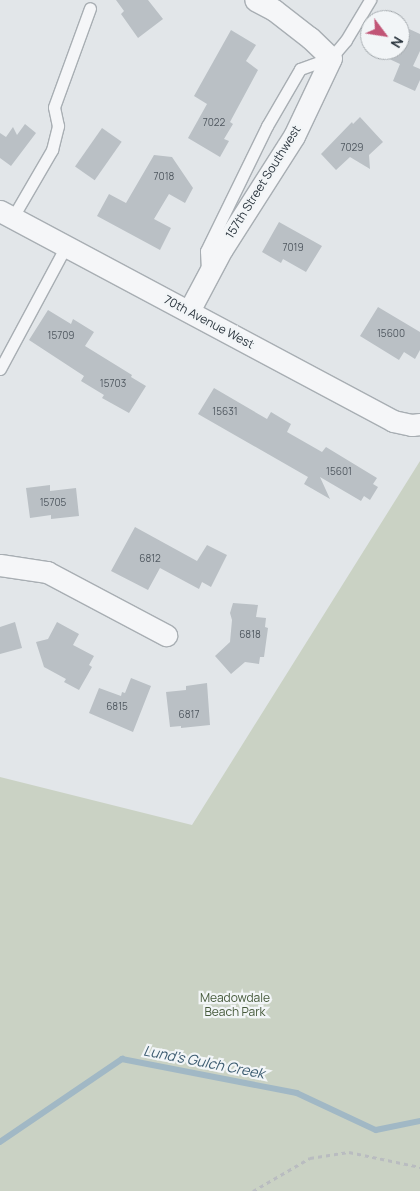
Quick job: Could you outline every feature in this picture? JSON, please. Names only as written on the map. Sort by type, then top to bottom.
[{"type":"street","points":[[255,0],[274,10],[310,38],[331,58]]},
{"type":"street","name":"157th Street Southwest","points":[[189,311],[222,249],[294,136],[331,58]]},
{"type":"street","name":"70th Avenue West","points":[[6,214],[393,421],[412,425],[420,424]]},
{"type":"street","points":[[0,564],[47,572],[166,635]]},
{"type":"lane","points":[[331,58],[346,40],[370,0]]},
{"type":"lane","points":[[6,214],[52,150],[58,126],[54,107],[90,8]]},
{"type":"lane","points":[[0,369],[66,246]]},
{"type":"path","points":[[253,1191],[310,1158],[349,1152],[420,1167]]},
{"type":"green space","name":"Meadowdale Beach Park","points":[[420,461],[420,1191],[0,1191],[0,777],[192,825]]},
{"type":"building","points":[[116,0],[148,0],[163,19],[138,38],[121,14],[124,11]]},
{"type":"building","points":[[410,29],[420,34],[420,51],[413,66],[420,69],[420,80],[415,91],[393,81],[400,64],[391,60],[410,60]]},
{"type":"building","points":[[231,30],[256,45],[246,61],[258,70],[230,122],[233,124],[224,139],[229,141],[220,157],[188,138],[207,104],[194,96]]},
{"type":"building","points":[[360,117],[383,142],[369,155],[370,169],[350,157],[336,170],[321,154],[352,122],[353,124]]},
{"type":"building","points":[[25,124],[36,133],[11,166],[0,158],[0,133],[6,137],[13,127],[17,135]]},
{"type":"building","points":[[102,128],[122,142],[95,180],[75,167]]},
{"type":"building","points":[[154,155],[172,157],[193,188],[185,203],[169,194],[154,219],[171,228],[160,250],[97,216],[109,194],[126,203]]},
{"type":"building","points":[[279,222],[322,246],[306,272],[283,259],[281,263],[262,252]]},
{"type":"building","points":[[378,307],[420,332],[420,350],[415,359],[404,352],[399,360],[360,336]]},
{"type":"building","points":[[48,310],[71,324],[73,319],[94,332],[85,346],[132,375],[131,377],[146,386],[129,413],[102,398],[104,395],[81,381],[84,376],[29,340]]},
{"type":"building","points":[[214,388],[267,419],[271,412],[291,424],[287,432],[322,452],[326,447],[377,478],[373,484],[378,487],[370,500],[364,496],[361,501],[320,477],[330,499],[304,484],[308,477],[198,414]]},
{"type":"building","points":[[50,485],[50,491],[76,488],[79,516],[51,519],[51,515],[30,518],[26,488]]},
{"type":"building","points":[[135,527],[197,561],[207,545],[227,555],[211,587],[202,582],[199,589],[160,568],[148,590],[111,571]]},
{"type":"building","points":[[233,603],[258,605],[256,617],[266,618],[265,627],[268,628],[264,657],[260,657],[259,664],[245,662],[231,674],[215,656],[230,642],[232,620],[230,613]]},
{"type":"building","points":[[15,622],[22,648],[0,654],[0,627]]},
{"type":"building","points":[[57,622],[79,634],[73,645],[94,656],[89,665],[92,667],[79,690],[64,682],[66,679],[44,667],[36,642],[48,639]]},
{"type":"building","points":[[131,678],[151,686],[133,732],[89,713],[99,688],[121,696],[122,692],[125,693]]},
{"type":"building","points":[[207,683],[210,725],[181,728],[181,726],[170,727],[166,692],[186,690],[186,686]]},
{"type":"waterway","name":"Lund's Gulch Creek","points":[[0,1142],[122,1059],[297,1093],[376,1130],[420,1121]]}]
